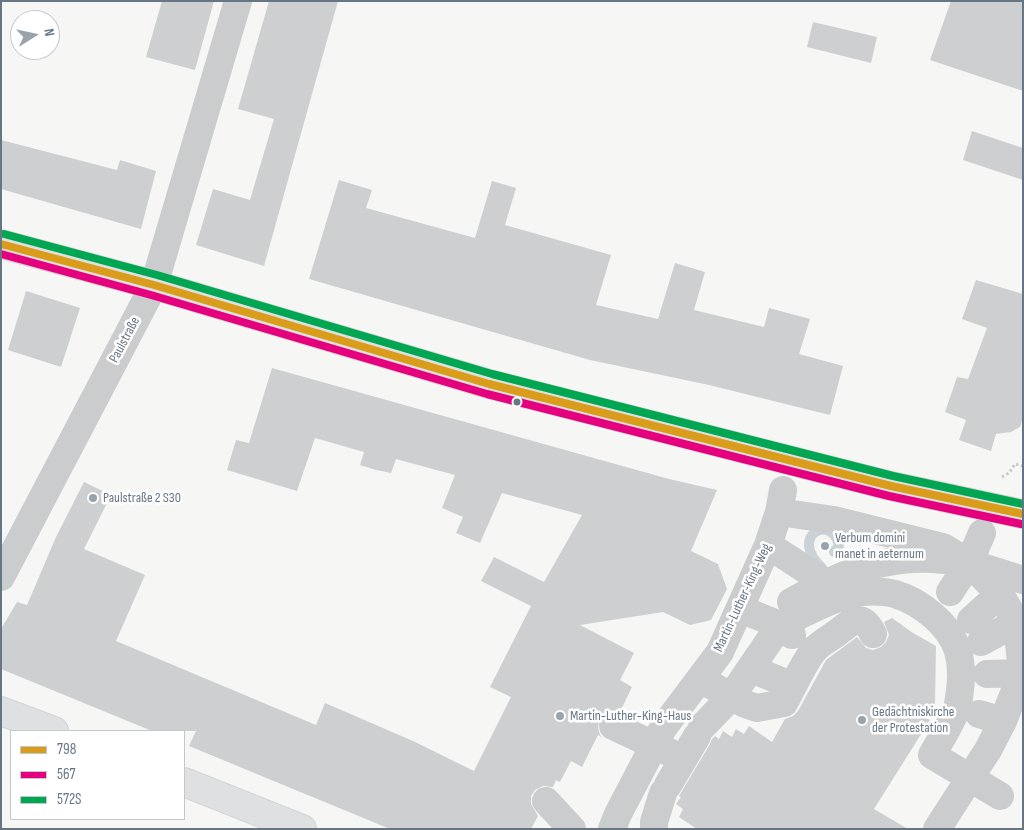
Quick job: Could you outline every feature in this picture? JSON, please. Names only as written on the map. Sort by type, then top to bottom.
[{"type":"main road","points":[[1,244],[154,285],[490,384],[891,486],[1023,514]]},
{"type":"main road","points":[[1,711],[51,730]]},
{"type":"main road","points":[[185,782],[302,829]]},
{"type":"street","name":"Paulstraße","points":[[1,577],[154,285],[238,1]]},
{"type":"street","name":"Martin-Luther-King-Weg","points":[[781,501],[834,520],[879,531],[854,609],[768,545],[781,501]]},
{"type":"street","points":[[969,563],[982,533]]},
{"type":"street","points":[[768,545],[854,609],[1022,673]]},
{"type":"street","points":[[969,563],[1000,594],[1020,621],[1022,673]]},
{"type":"street","points":[[654,829],[654,822],[675,756],[731,697],[751,669],[854,609],[969,563],[1023,580]]},
{"type":"street","points":[[937,829],[970,778],[977,713],[967,651],[1000,594]]},
{"type":"street","name":"Martin-Luther-King-Weg","points":[[612,829],[675,756],[700,679],[720,652],[854,609]]},
{"type":"street","points":[[700,679],[731,697],[757,708],[784,703],[854,609]]},
{"type":"street","points":[[967,651],[1020,621]]},
{"type":"street","points":[[1000,796],[932,755],[1022,673]]},
{"type":"street","points":[[613,726],[675,756]]},
{"type":"street","points":[[546,801],[572,829]]},
{"type":"building","points":[[162,1],[214,1],[195,70],[146,57]]},
{"type":"building","points":[[269,1],[338,1],[264,266],[196,245],[213,189],[250,200],[274,119],[238,109]]},
{"type":"building","points":[[951,1],[1023,1],[1023,91],[930,60]]},
{"type":"building","points":[[813,22],[877,37],[871,63],[807,47]]},
{"type":"building","points":[[972,131],[1023,148],[1023,180],[963,160]]},
{"type":"building","points":[[1,140],[117,170],[120,160],[156,171],[141,229],[1,189]]},
{"type":"building","points":[[339,180],[372,190],[366,208],[475,238],[492,181],[516,188],[505,225],[611,255],[596,305],[658,319],[675,263],[705,272],[694,310],[764,327],[769,308],[810,319],[799,354],[843,366],[830,415],[709,385],[590,360],[309,279]]},
{"type":"building","points":[[976,280],[1023,294],[1023,418],[1020,427],[1011,432],[996,434],[991,451],[959,440],[966,420],[945,412],[957,377],[968,379],[987,328],[962,319]]},
{"type":"building","points":[[26,291],[80,308],[61,367],[8,350]]},
{"type":"building","points":[[272,368],[669,479],[717,490],[691,551],[718,564],[727,589],[711,620],[690,625],[663,612],[580,625],[634,653],[620,680],[632,687],[620,712],[611,711],[604,713],[599,719],[598,728],[603,738],[598,735],[582,767],[571,761],[560,782],[556,780],[553,787],[543,786],[535,790],[531,796],[531,804],[538,816],[531,829],[390,829],[189,746],[196,731],[150,730],[1,669],[1,629],[17,602],[27,605],[56,537],[84,482],[111,495],[84,549],[145,575],[116,641],[316,725],[325,703],[413,741],[474,771],[511,697],[490,687],[531,606],[481,581],[494,557],[544,582],[582,515],[502,493],[480,543],[456,533],[463,517],[442,508],[455,475],[396,459],[391,473],[376,470],[360,465],[364,452],[315,438],[297,491],[227,470],[236,440],[249,443]]},
{"type":"building","name":"Gedächtniskirche der Protestation","points":[[892,618],[936,646],[935,703],[926,718],[930,720],[874,809],[908,829],[697,829],[679,817],[683,809],[676,804],[681,797],[679,796],[715,736],[719,739],[723,731],[732,737],[736,729],[744,734],[749,726],[772,742],[785,719],[793,716],[798,711],[826,660],[857,637],[866,648],[873,650],[881,647],[889,635],[884,622]]},
{"type":"waterway","points":[[822,568],[812,556],[809,546],[810,538],[815,532],[829,531],[835,536],[839,546],[834,552]]},
{"type":"transit line","name":"572S","points":[[4,234],[157,275],[492,374],[893,476],[1023,504]]},
{"type":"transit line","name":"798","points":[[1,244],[154,285],[489,384],[891,486],[1023,514]]},
{"type":"transit line","name":"567","points":[[1,254],[151,295],[487,394],[889,496],[1021,524]]},
{"type":"place","name":"Paulstraße 2 S30","points":[[93,498]]},
{"type":"place","name":"Verbum domini manet in aeternum","points":[[825,546]]},
{"type":"place","name":"Martin-Luther-King-Haus","points":[[560,716]]},
{"type":"place","name":"Gedächtniskirche der Protestation","points":[[862,720]]}]
